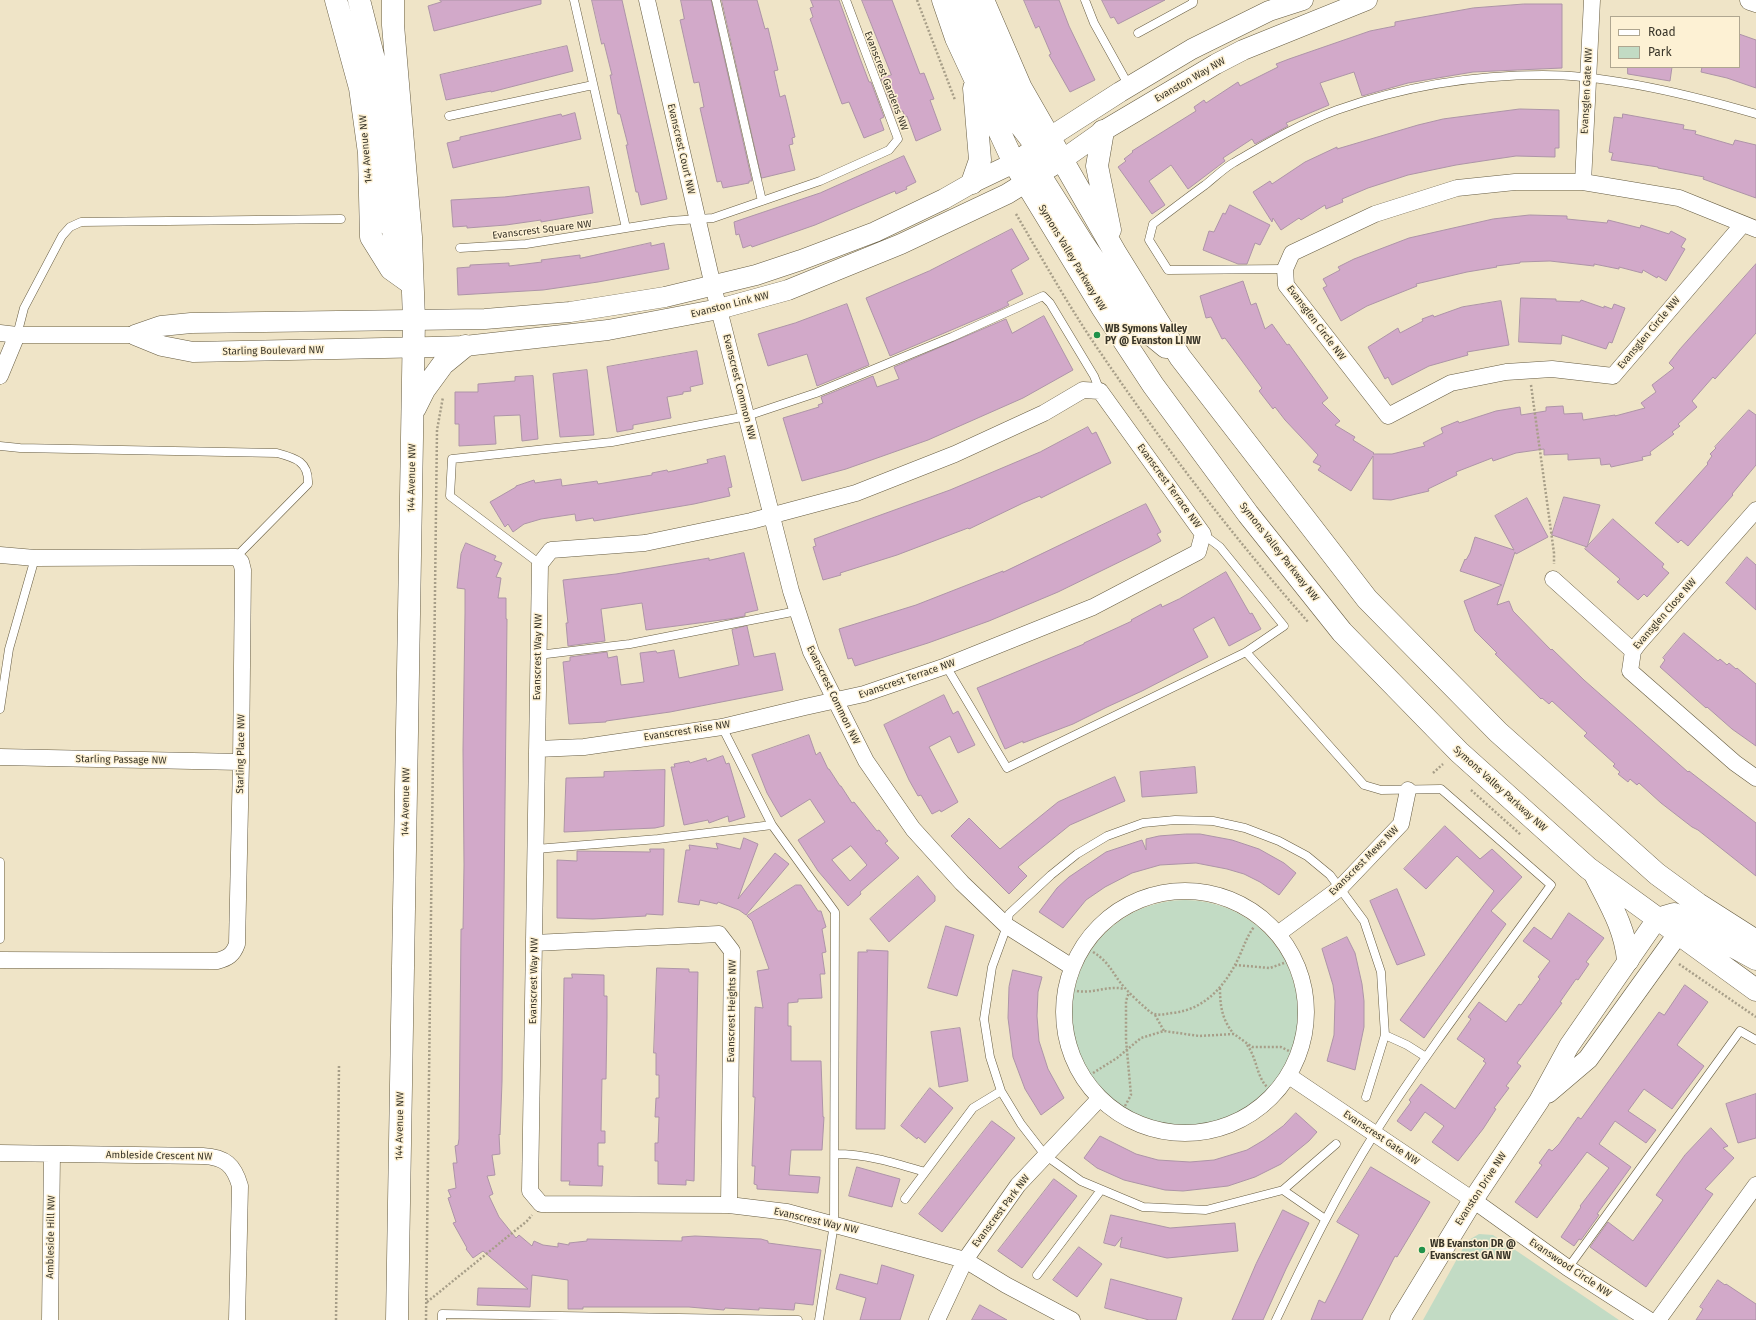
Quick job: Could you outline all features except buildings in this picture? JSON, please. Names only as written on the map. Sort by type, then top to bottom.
[{"type":"main road","name":"144 Avenue NW","points":[[336,0],[360,88],[369,153],[371,237],[391,268],[412,284]]},
{"type":"main road","name":"144 Avenue NW","points":[[359,0],[379,79],[392,228],[412,284]]},
{"type":"main road","name":"144 Avenue NW","points":[[393,0],[393,25],[411,237],[414,320],[414,411],[397,1320]]},
{"type":"main road","name":"Symons Valley Parkway NW","points":[[943,0],[956,38],[1014,163],[1032,178],[1103,309],[1153,385],[1248,514],[1342,632],[1459,752],[1594,872],[1657,919],[1688,920],[1756,941]]},
{"type":"main road","points":[[960,0],[1017,121],[1043,142]]},
{"type":"main road","name":"Symons Valley Parkway NW","points":[[983,0],[1043,142],[1062,160],[1115,252],[1180,357],[1367,599],[1498,732],[1657,874],[1688,920],[1756,990]]},
{"type":"main road","points":[[972,183],[980,160],[973,75]]},
{"type":"main road","points":[[1103,131],[1097,166],[1115,252]]},
{"type":"main road","points":[[1032,178],[1082,242],[1138,324],[1180,357]]},
{"type":"main road","points":[[414,411],[424,390],[443,364],[465,346]]},
{"type":"main road","points":[[1594,872],[1622,928],[1626,942],[1628,960]]},
{"type":"main road","points":[[1688,920],[1756,959]]},
{"type":"street","name":"Evanscrest Court NW","points":[[648,0],[716,297]]},
{"type":"street","points":[[1014,163],[1043,142],[1130,86],[1192,49],[1269,11],[1302,0]]},
{"type":"street","name":"Evanston Way NW","points":[[1032,178],[1062,160],[1103,131],[1216,64],[1244,50],[1367,0]]},
{"type":"street","name":"Evansglen Gate NW","points":[[1583,182],[1592,0]]},
{"type":"street","points":[[1750,0],[1756,2]]},
{"type":"street","name":"Evanston Link NW","points":[[414,348],[465,346],[608,330],[716,297],[756,275],[875,232],[1014,163]]},
{"type":"street","name":"Evanston Link NW","points":[[414,320],[485,319],[570,312],[665,296],[716,297],[788,290],[901,244],[996,199],[1032,178]]},
{"type":"street","name":"Evansglen Circle NW","points":[[1515,182],[1583,182],[1679,198],[1749,227],[1613,376],[1552,369],[1506,372],[1452,383],[1388,416],[1286,285],[1285,269],[1292,254],[1375,214],[1457,188],[1515,182]]},
{"type":"street","name":"Evanscrest Common NW","points":[[716,297],[771,515],[797,611],[810,652],[866,762],[913,828],[962,883],[1007,926],[1072,967]]},
{"type":"street","name":"Starling Boulevard NW","points":[[0,333],[17,335],[135,335],[161,326],[191,323],[414,320]]},
{"type":"street","points":[[0,376],[17,335]]},
{"type":"street","name":"Starling Boulevard NW","points":[[135,335],[162,346],[193,352],[414,348]]},
{"type":"street","points":[[540,564],[551,550],[645,543],[771,515],[856,492],[955,454],[1044,413],[1083,390],[1100,391]]},
{"type":"street","name":"Evanscrest Terrace NW","points":[[836,701],[864,694],[946,666],[1093,607],[1198,552],[1204,534],[1100,391]]},
{"type":"street","name":"Evansglen Close NW","points":[[1756,510],[1633,651],[1630,671],[1735,763],[1756,778]]},
{"type":"street","points":[[0,556],[35,558],[236,557]]},
{"type":"street","name":"Starling Place NW","points":[[0,960],[217,961],[231,956],[237,944],[241,762],[243,570],[241,562],[236,557]]},
{"type":"street","name":"Evanscrest Way NW","points":[[540,564],[530,1191],[541,1204],[729,1205],[787,1212],[965,1260],[1006,1285],[1072,1320]]},
{"type":"street","points":[[1553,578],[1633,651]]},
{"type":"street","name":"Evanscrest Rise NW","points":[[537,749],[584,747],[722,727],[836,701]]},
{"type":"street","name":"Starling Passage NW","points":[[0,758],[241,762]]},
{"type":"street","name":"Evanscrest Mews NW","points":[[1279,934],[1340,888],[1401,824],[1408,790]]},
{"type":"street","points":[[1166,891],[1208,892],[1221,896],[1247,906],[1279,934],[1298,966],[1307,1003],[1304,1041],[1289,1076],[1269,1100],[1244,1118],[1215,1130],[1184,1134],[1153,1129],[1124,1117],[1100,1098],[1078,1070],[1066,1037],[1064,1001],[1072,967],[1094,931],[1126,905],[1166,891]]},
{"type":"street","name":"Evanston Drive NW","points":[[1400,1320],[1473,1200],[1539,1101],[1569,1046],[1657,919]]},
{"type":"street","name":"Evanston Drive NW","points":[[1539,1101],[1588,1059],[1688,920]]},
{"type":"street","name":"Evanscrest Heights NW","points":[[534,943],[719,934],[732,951],[729,1205]]},
{"type":"street","name":"Evanscrest Gate NW","points":[[1289,1076],[1473,1200]]},
{"type":"street","name":"Evanscrest Park NW","points":[[937,1320],[965,1260],[1018,1185],[1100,1098]]},
{"type":"street","name":"Ambleside Crescent NW","points":[[0,1153],[214,1156],[230,1165],[235,1171],[240,1186],[237,1320]]},
{"type":"street","name":"Ambleside Hill NW","points":[[50,1320],[52,1154]]},
{"type":"street","points":[[1658,1320],[1756,1185]]},
{"type":"street","name":"Evanswood Circle NW","points":[[1473,1200],[1568,1268],[1648,1320]]},
{"type":"lane","points":[[574,0],[626,228]]},
{"type":"lane","points":[[716,0],[762,201]]},
{"type":"lane","name":"Evanscrest Gardens NW","points":[[697,219],[713,218],[820,181],[889,150],[898,139],[846,0]]},
{"type":"lane","points":[[1085,0],[1094,23],[1130,86]]},
{"type":"lane","points":[[1138,33],[1192,3],[1193,0]]},
{"type":"lane","points":[[1285,269],[1168,270],[1149,240],[1153,224],[1232,164],[1290,132],[1336,110],[1387,95],[1438,85],[1488,78],[1544,75],[1588,78],[1637,86],[1709,101],[1756,114]]},
{"type":"lane","points":[[449,116],[593,85]]},
{"type":"lane","points":[[17,335],[24,308],[62,236],[70,227],[81,222],[341,219]]},
{"type":"lane","name":"Evanscrest Square NW","points":[[460,248],[526,244],[670,221],[697,219]]},
{"type":"lane","points":[[540,564],[450,496],[452,459],[612,442],[747,416],[816,393],[952,337],[1043,296],[1050,303],[1094,376],[1100,391]]},
{"type":"lane","points":[[0,446],[20,448],[163,452],[277,453],[298,461],[305,466],[309,474],[308,484],[236,557]]},
{"type":"lane","points":[[946,666],[1007,768],[1246,652],[1284,626],[1220,547],[1204,534]]},
{"type":"lane","points":[[0,709],[9,649],[35,558]]},
{"type":"lane","points":[[538,655],[630,644],[797,611]]},
{"type":"lane","points":[[1246,652],[1364,785],[1380,790],[1441,789],[1551,885],[1426,1057],[1374,1134],[1325,1218],[1276,1320]]},
{"type":"lane","points":[[722,727],[772,825],[836,912],[834,1224],[819,1320]]},
{"type":"lane","points":[[1336,1144],[1282,1190],[1206,1210],[1142,1207],[1081,1181],[1045,1156],[1021,1124],[1001,1091],[990,1056],[984,1019],[992,967],[1010,914],[1051,875],[1077,854],[1107,836],[1143,823],[1175,820],[1213,821],[1245,828],[1279,841],[1307,856],[1330,875],[1364,921],[1381,972],[1386,1035],[1366,1097]]},
{"type":"lane","points":[[536,849],[658,839],[772,825]]},
{"type":"lane","points":[[0,862],[0,939]]},
{"type":"lane","points":[[1568,1268],[1740,1031],[1756,1040]]},
{"type":"lane","points":[[1386,1035],[1407,1045],[1426,1057]]},
{"type":"lane","points":[[905,1199],[973,1108],[1001,1091]]},
{"type":"lane","points":[[835,1154],[854,1154],[879,1158],[925,1172]]},
{"type":"lane","points":[[1037,1275],[1101,1190]]},
{"type":"lane","points":[[1282,1190],[1325,1218]]},
{"type":"lane","points":[[442,1320],[442,1314],[798,1320]]},
{"type":"path","points":[[917,0],[952,88],[956,103]]},
{"type":"path","points":[[1530,370],[1554,553],[1553,578]]},
{"type":"path","points":[[426,1320],[437,430],[442,399],[445,392]]},
{"type":"path","points":[[1433,773],[1443,764]]},
{"type":"path","points":[[1155,1015],[1180,1013],[1206,1001],[1220,987],[1235,965],[1248,936],[1254,927]]},
{"type":"path","points":[[1093,952],[1105,960],[1125,989],[1155,1015],[1164,1031]]},
{"type":"path","points":[[1235,965],[1270,968],[1284,963]]},
{"type":"path","points":[[1679,964],[1756,1017]]},
{"type":"path","points":[[1077,991],[1090,992],[1111,987],[1125,989]]},
{"type":"path","points":[[1220,987],[1221,1010],[1223,1018],[1234,1034],[1252,1047],[1281,1047],[1289,1051]]},
{"type":"path","points":[[1125,1106],[1131,1095],[1127,1050],[1126,1001],[1129,992]]},
{"type":"path","points":[[1093,1073],[1127,1050],[1141,1038],[1164,1031],[1199,1036],[1234,1034]]},
{"type":"path","points":[[1247,1044],[1251,1050],[1259,1075],[1267,1087]]},
{"type":"path","points":[[336,1320],[339,1065]]},
{"type":"path","points":[[426,1303],[527,1221],[541,1204]]},
{"type":"green space","points":[[1185,900],[1207,902],[1238,913],[1265,933],[1285,960],[1296,991],[1298,1013],[1296,1035],[1285,1066],[1265,1093],[1238,1113],[1207,1124],[1185,1126],[1163,1124],[1132,1113],[1105,1093],[1085,1066],[1074,1035],[1072,1013],[1074,991],[1085,960],[1105,933],[1132,913],[1163,902]]},
{"type":"green space","points":[[1479,1234],[1493,1235],[1619,1320],[1423,1320],[1467,1241]]},
{"type":"place","name":"WB Symons Valley PY @ Evanston LI NW","points":[[1097,335]]},
{"type":"place","name":"WB Evanston DR @ Evanscrest GA NW","points":[[1422,1250]]}]
